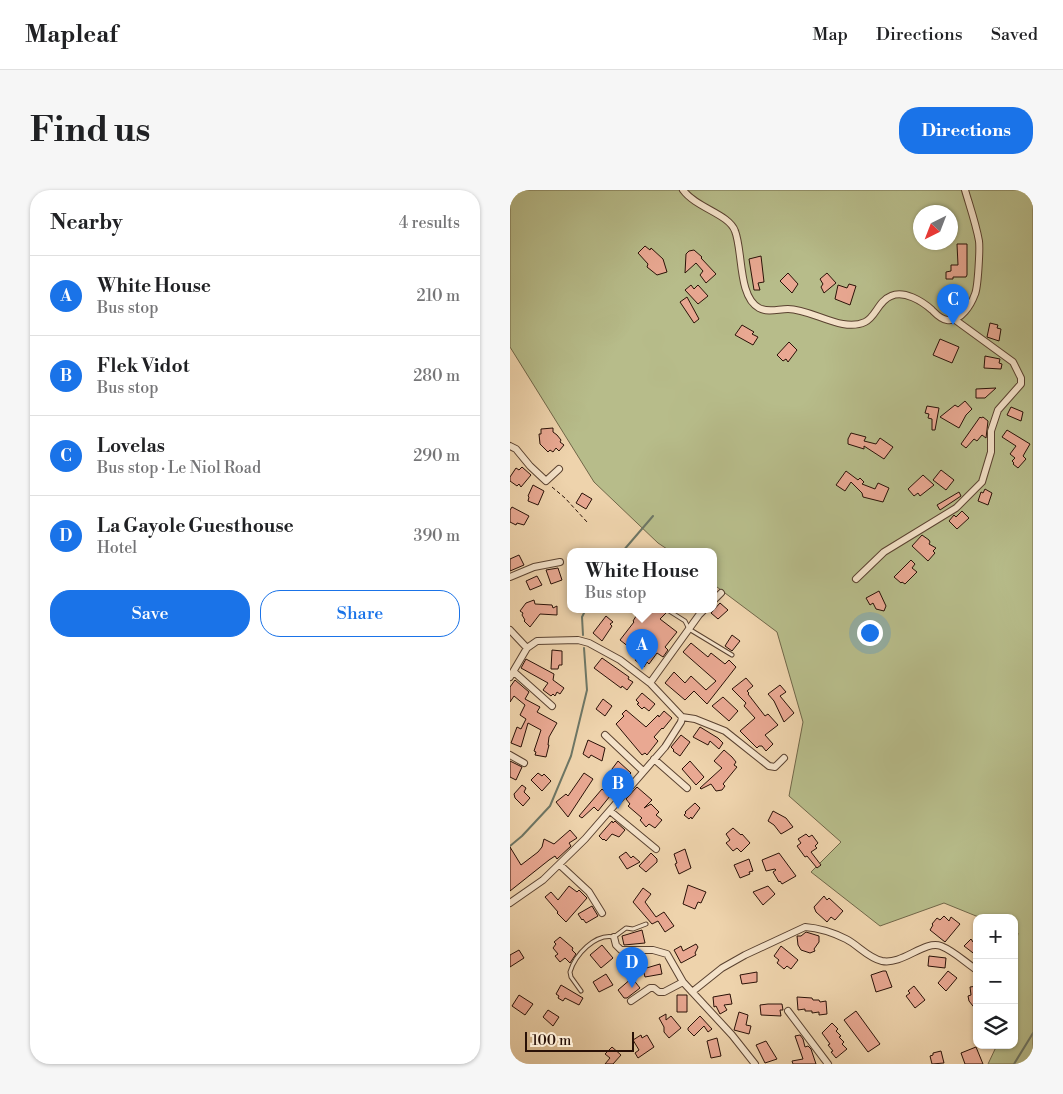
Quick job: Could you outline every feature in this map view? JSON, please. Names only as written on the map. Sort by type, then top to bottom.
[{"type":"street","points":[[683,190],[694,202],[731,222],[736,231],[746,292],[751,303],[759,309],[771,311],[789,309],[856,326],[867,321],[884,300],[892,295],[902,294],[914,297],[941,319],[948,321],[964,314],[976,292],[979,243],[965,190]]},
{"type":"street","points":[[856,579],[884,552],[956,508],[982,482],[991,452],[991,431],[998,410],[1021,384],[1018,371],[1013,362],[954,320]]},
{"type":"street","points":[[510,446],[516,449],[546,481],[559,469]]},
{"type":"street","points":[[510,577],[534,567],[560,562]]},
{"type":"street","points":[[717,596],[721,592]]},
{"type":"street","points":[[650,683],[702,613]]},
{"type":"street","points":[[510,630],[527,648]]},
{"type":"street","points":[[552,706],[512,674],[527,648],[537,641],[578,640],[601,649],[620,660],[650,683],[682,717],[695,719],[725,731],[769,766],[775,767],[784,758]]},
{"type":"street","points":[[510,903],[543,880],[560,865],[610,811],[675,732],[682,722],[682,717]]},
{"type":"street","points":[[605,735],[643,771]]},
{"type":"street","points":[[510,755],[524,763]]},
{"type":"street","points":[[654,759],[687,788]]},
{"type":"street","points":[[610,811],[656,849]]},
{"type":"street","points":[[560,865],[589,892],[602,913]]},
{"type":"street","points":[[692,992],[722,968],[805,926],[845,939],[873,957],[883,961],[914,954],[925,947],[933,945],[942,946],[973,967]]},
{"type":"street","points":[[614,937],[616,945],[621,950],[654,950],[666,954],[683,982],[732,1034],[755,1064]]},
{"type":"street","points":[[631,1002],[650,988],[664,992],[683,982]]},
{"type":"street","points":[[788,1011],[828,1064]]},
{"type":"lane","points":[[673,613],[685,620],[689,629],[732,655]]},
{"type":"lane","points":[[581,991],[571,977],[570,972],[575,960],[588,946],[610,936],[614,937],[626,928],[646,924]]},
{"type":"path","points":[[546,481],[587,522]]},
{"type":"green space","points":[[510,190],[1033,190],[1033,1064],[988,1064],[995,1049],[1018,1049],[1018,914],[973,915],[944,903],[880,926],[811,872],[841,842],[789,796],[803,722],[777,632],[717,587],[717,548],[666,548],[594,482],[510,347]]},
{"type":"building","points":[[958,244],[967,244],[966,277],[946,279],[946,272],[951,271],[951,265],[958,265]]},
{"type":"building","points":[[645,246],[650,250],[651,248],[663,259],[667,272],[657,275],[647,267],[648,264],[638,253]]},
{"type":"building","points":[[694,250],[716,274],[706,283],[700,275],[703,271],[696,263],[685,273],[686,254]]},
{"type":"building","points":[[761,256],[764,282],[758,283],[760,290],[754,290],[749,259]]},
{"type":"building","points":[[788,273],[798,284],[792,293],[780,281]]},
{"type":"building","points":[[827,273],[836,283],[824,293],[821,287],[823,284],[820,279]]},
{"type":"building","points":[[849,284],[856,286],[850,305],[835,299],[838,285],[847,288]]},
{"type":"building","points":[[691,285],[694,289],[698,285],[708,296],[698,304],[685,290]]},
{"type":"building","points":[[687,297],[699,319],[694,323],[680,302]]},
{"type":"building","points":[[990,323],[998,325],[997,328],[1001,329],[999,341],[987,337]]},
{"type":"building","points":[[742,325],[754,332],[752,334],[758,337],[753,345],[735,335]]},
{"type":"building","points":[[940,339],[959,347],[952,363],[933,355]]},
{"type":"building","points":[[789,342],[797,350],[788,362],[786,359],[783,361],[777,355]]},
{"type":"building","points":[[985,356],[1000,359],[1001,369],[984,368]]},
{"type":"building","points":[[996,388],[985,398],[976,398],[976,389]]},
{"type":"building","points":[[965,401],[972,409],[966,415],[959,428],[940,417],[955,405],[958,407]]},
{"type":"building","points":[[927,406],[939,408],[935,430],[932,430],[932,419],[928,418],[929,414],[925,413]]},
{"type":"building","points":[[1011,407],[1023,412],[1021,421],[1007,415]]},
{"type":"building","points":[[980,417],[988,421],[986,438],[982,435],[977,441],[974,439],[966,448],[961,444]]},
{"type":"building","points":[[553,428],[553,432],[564,445],[559,451],[556,448],[553,452],[550,450],[548,452],[540,444],[539,434],[541,434],[541,429]]},
{"type":"building","points":[[1007,430],[1030,444],[1023,456],[1026,459],[1018,468],[1012,461],[1015,458],[1010,454],[1016,446],[1002,437]]},
{"type":"building","points":[[851,433],[866,437],[864,441],[876,444],[880,438],[893,447],[884,459],[864,446],[864,449],[848,444]]},
{"type":"building","points":[[522,467],[531,475],[521,487],[519,484],[517,486],[510,481],[510,477],[516,468],[519,470]]},
{"type":"building","points":[[941,470],[954,480],[946,490],[933,480]]},
{"type":"building","points":[[846,471],[858,480],[860,478],[864,482],[862,484],[875,489],[878,483],[889,488],[883,502],[863,497],[862,493],[851,482],[845,491],[836,485]]},
{"type":"building","points":[[923,475],[934,485],[920,496],[918,493],[914,496],[908,489]]},
{"type":"building","points":[[533,485],[544,491],[538,505],[528,501]]},
{"type":"building","points":[[985,489],[992,493],[988,505],[978,501],[981,492],[983,493]]},
{"type":"building","points":[[959,492],[961,496],[940,510],[937,505]]},
{"type":"building","points":[[582,493],[592,499],[586,509],[576,503]]},
{"type":"building","points":[[512,507],[529,516],[524,525],[517,523],[516,525],[510,522],[510,510]]},
{"type":"building","points":[[962,511],[969,518],[957,529],[949,521],[954,515],[956,517]]},
{"type":"building","points":[[922,535],[929,540],[929,544],[936,548],[933,551],[935,553],[928,561],[912,546]]},
{"type":"building","points":[[519,555],[524,565],[510,571],[510,559]]},
{"type":"building","points":[[911,560],[915,564],[912,568],[917,572],[905,584],[901,583],[894,577]]},
{"type":"building","points":[[558,568],[562,580],[551,584],[546,570]]},
{"type":"building","points":[[537,576],[542,585],[530,590],[526,581]]},
{"type":"building","points":[[879,591],[886,606],[884,611],[876,609],[873,603],[870,605],[866,598]]},
{"type":"building","points":[[534,600],[535,604],[552,605],[553,608],[557,606],[557,615],[540,614],[530,627],[524,621],[523,613],[520,611],[526,603]]},
{"type":"building","points":[[720,603],[728,610],[718,619],[711,613],[717,613],[717,606]]},
{"type":"building","points":[[638,613],[666,613],[660,619],[677,632],[665,647],[668,650],[663,657],[657,653],[649,664],[647,662],[644,667],[635,660],[639,655],[620,640]]},
{"type":"building","points":[[606,616],[613,622],[610,624],[612,626],[602,641],[593,633]]},
{"type":"building","points":[[732,635],[740,641],[732,651],[725,646]]},
{"type":"building","points":[[691,643],[708,657],[711,653],[725,664],[729,660],[736,667],[707,704],[694,691],[685,700],[665,683],[674,672],[685,683],[691,676],[706,690],[716,681],[683,652]]},
{"type":"building","points":[[552,650],[562,651],[562,665],[559,665],[558,669],[551,669]]},
{"type":"building","points":[[602,658],[629,677],[628,679],[633,682],[627,690],[622,686],[621,688],[594,668]]},
{"type":"building","points":[[526,659],[554,674],[553,680],[564,688],[560,694],[557,692],[555,696],[553,694],[551,696],[543,690],[548,683],[521,668]]},
{"type":"building","points":[[746,678],[753,686],[747,691],[748,694],[765,716],[768,714],[778,725],[765,735],[773,744],[766,751],[762,746],[757,748],[740,731],[755,718],[744,706],[746,703],[732,689]]},
{"type":"building","points":[[515,680],[529,692],[525,699],[540,707],[537,712],[557,723],[549,737],[546,757],[535,755],[536,752],[534,751],[541,730],[528,723],[521,747],[511,743],[517,727],[521,729],[526,719],[520,715],[525,705],[514,696],[510,702],[510,687]]},
{"type":"building","points":[[780,685],[786,692],[780,696],[794,713],[784,722],[774,701],[768,694]]},
{"type":"building","points":[[642,693],[655,704],[649,711],[644,707],[642,709],[637,704],[639,703],[636,700]]},
{"type":"building","points":[[723,697],[738,711],[729,721],[712,706]]},
{"type":"building","points":[[603,699],[612,706],[605,716],[596,709]]},
{"type":"building","points":[[626,710],[646,727],[664,711],[672,718],[654,737],[658,741],[647,755],[645,753],[642,755],[616,724],[624,716],[622,714]]},
{"type":"building","points":[[700,727],[723,743],[719,749],[710,741],[708,745],[693,737]]},
{"type":"building","points":[[681,735],[690,742],[680,756],[671,747]]},
{"type":"building","points":[[588,740],[605,748],[602,761],[591,755],[589,758],[583,754]]},
{"type":"building","points":[[724,750],[736,762],[734,765],[737,767],[723,784],[725,786],[722,790],[716,791],[711,784],[701,789],[722,768],[714,761]]},
{"type":"building","points":[[510,761],[522,767],[516,780],[510,777]]},
{"type":"building","points":[[618,761],[631,773],[624,780],[619,780],[614,775],[612,769]]},
{"type":"building","points":[[690,761],[704,777],[696,785],[682,769]]},
{"type":"building","points":[[538,773],[542,776],[544,774],[551,781],[542,791],[531,780]]},
{"type":"building","points":[[584,773],[593,779],[568,817],[556,802],[566,794],[568,796]]},
{"type":"building","points":[[522,785],[526,788],[524,792],[530,798],[523,806],[515,798],[514,794]]},
{"type":"building","points":[[637,787],[652,800],[644,808],[651,804],[659,812],[656,815],[662,820],[655,828],[649,824],[646,827],[640,820],[642,818],[628,806],[630,804],[626,799]]},
{"type":"building","points":[[602,789],[610,796],[598,811],[594,807],[582,818],[579,816]]},
{"type":"building","points":[[695,803],[700,808],[692,819],[691,817],[689,819],[684,815],[685,812]]},
{"type":"building","points":[[773,811],[786,818],[793,827],[781,834],[768,821]]},
{"type":"building","points":[[612,821],[613,823],[615,821],[625,830],[619,837],[612,834],[606,841],[603,840],[599,836]]},
{"type":"building","points":[[733,828],[750,843],[741,852],[737,848],[733,851],[726,843],[730,840],[726,834]]},
{"type":"building","points":[[570,830],[577,838],[569,843],[571,846],[557,859],[555,856],[549,860],[510,891],[510,847],[521,865],[538,852],[542,847],[544,839],[554,844]]},
{"type":"building","points":[[806,834],[809,837],[812,835],[818,843],[815,846],[817,848],[811,852],[821,865],[817,868],[797,846],[801,843],[798,839]]},
{"type":"building","points":[[685,849],[691,868],[679,874],[674,854]]},
{"type":"building","points":[[626,852],[631,858],[633,856],[640,862],[627,869],[619,857]]},
{"type":"building","points":[[651,853],[657,859],[657,862],[646,872],[639,866]]},
{"type":"building","points":[[779,853],[796,876],[782,884],[773,872],[776,870],[766,871],[762,860]]},
{"type":"building","points":[[749,859],[753,871],[740,878],[734,865]]},
{"type":"building","points":[[688,885],[706,892],[701,903],[698,902],[695,909],[683,904]]},
{"type":"building","points":[[569,886],[577,892],[579,890],[587,898],[566,922],[545,897],[551,892],[558,900]]},
{"type":"building","points":[[768,886],[775,894],[763,905],[753,892]]},
{"type":"building","points":[[643,888],[651,894],[645,902],[656,917],[664,912],[674,926],[665,932],[658,921],[652,924],[633,902]]},
{"type":"building","points":[[824,896],[827,900],[829,898],[843,911],[835,920],[831,917],[827,922],[816,912],[814,907]]},
{"type":"building","points":[[592,906],[598,916],[586,923],[578,914]]},
{"type":"building","points":[[944,916],[949,921],[951,917],[960,924],[945,942],[930,930],[937,918],[940,920]]},
{"type":"building","points":[[642,930],[645,943],[624,945],[622,936]]},
{"type":"building","points":[[806,932],[819,936],[819,942],[814,949],[815,951],[810,953],[801,950],[798,945],[797,936],[801,936]]},
{"type":"building","points":[[560,937],[573,948],[572,950],[576,954],[570,963],[565,958],[560,962],[555,956],[558,954],[553,948],[556,944],[554,942]]},
{"type":"building","points":[[971,939],[973,942],[973,953],[964,946]]},
{"type":"building","points":[[696,944],[698,947],[696,955],[681,963],[674,950],[681,946],[683,951]]},
{"type":"building","points":[[602,945],[613,958],[601,968],[590,955]]},
{"type":"building","points":[[781,946],[798,960],[791,969],[787,966],[784,969],[777,963],[779,960],[774,956]]},
{"type":"building","points":[[519,950],[524,958],[510,967],[510,955]]},
{"type":"building","points":[[929,956],[946,958],[945,968],[928,966]]},
{"type":"building","points":[[660,964],[662,974],[645,977],[643,969]]},
{"type":"building","points":[[886,971],[892,987],[876,992],[871,975]]},
{"type":"building","points":[[948,971],[957,978],[946,991],[938,983]]},
{"type":"building","points":[[757,972],[757,982],[742,984],[740,975]]},
{"type":"building","points":[[606,974],[613,985],[599,992],[593,982]]},
{"type":"building","points":[[632,978],[640,988],[627,998],[624,998],[618,990]]},
{"type":"building","points":[[561,985],[583,998],[579,1005],[565,998],[563,1001],[558,998],[559,996],[556,994]]},
{"type":"building","points":[[914,986],[925,1000],[915,1008],[906,996],[910,993],[908,991]]},
{"type":"building","points":[[970,987],[973,987],[973,1006],[968,996],[971,995]]},
{"type":"building","points":[[730,994],[732,1004],[724,1005],[727,1010],[720,1014],[716,1006],[714,1007],[713,997]]},
{"type":"building","points":[[519,995],[533,1004],[525,1015],[512,1006]]},
{"type":"building","points":[[677,995],[687,995],[687,1012],[677,1012]]},
{"type":"building","points":[[797,997],[812,998],[820,1002],[826,1001],[827,1014],[819,1015],[819,1012],[812,1013],[812,1011],[805,1011],[805,1009],[798,1010]]},
{"type":"building","points":[[782,1004],[781,1016],[761,1015],[760,1005]]},
{"type":"building","points":[[548,1010],[559,1017],[553,1026],[543,1017]]},
{"type":"building","points":[[856,1011],[880,1044],[868,1052],[844,1020]]},
{"type":"building","points":[[739,1012],[748,1015],[746,1025],[751,1026],[749,1034],[734,1030]]},
{"type":"building","points":[[666,1014],[666,1020],[671,1016],[681,1028],[669,1038],[664,1032],[664,1027],[659,1018]]},
{"type":"building","points":[[700,1016],[712,1029],[708,1032],[704,1026],[694,1036],[688,1028]]},
{"type":"building","points":[[832,1023],[838,1029],[836,1031],[844,1042],[842,1044],[847,1049],[836,1058],[828,1045],[830,1044],[822,1033]]},
{"type":"building","points":[[641,1035],[642,1038],[647,1035],[654,1047],[638,1058],[635,1053],[639,1050],[633,1040]]},
{"type":"building","points":[[800,1035],[805,1047],[808,1046],[811,1049],[816,1064],[793,1064],[792,1061],[803,1059],[795,1036]]},
{"type":"building","points":[[717,1038],[721,1056],[711,1058],[707,1041]]},
{"type":"building","points":[[766,1041],[777,1059],[765,1063],[756,1045]]},
{"type":"building","points":[[612,1047],[621,1055],[613,1064],[605,1064],[610,1058],[605,1054]]},
{"type":"building","points":[[973,1048],[977,1049],[983,1064],[965,1064],[961,1053]]},
{"type":"building","points":[[941,1051],[944,1063],[932,1064],[930,1056]]},
{"type":"waterway","points":[[626,548],[653,516]]},
{"type":"waterway","points":[[583,635],[582,617],[584,613]]},
{"type":"waterway","points":[[510,846],[550,806],[571,756],[587,690],[584,648]]},
{"type":"waterway","points":[[1014,1064],[1033,1033]]},
{"type":"place","name":"Lovelas","points":[[953,325]]},
{"type":"place","name":"White House","points":[[642,670]]},
{"type":"place","name":"Flek Vidot","points":[[618,809]]},
{"type":"place","name":"La Gayole Guesthouse","points":[[632,988]]}]
